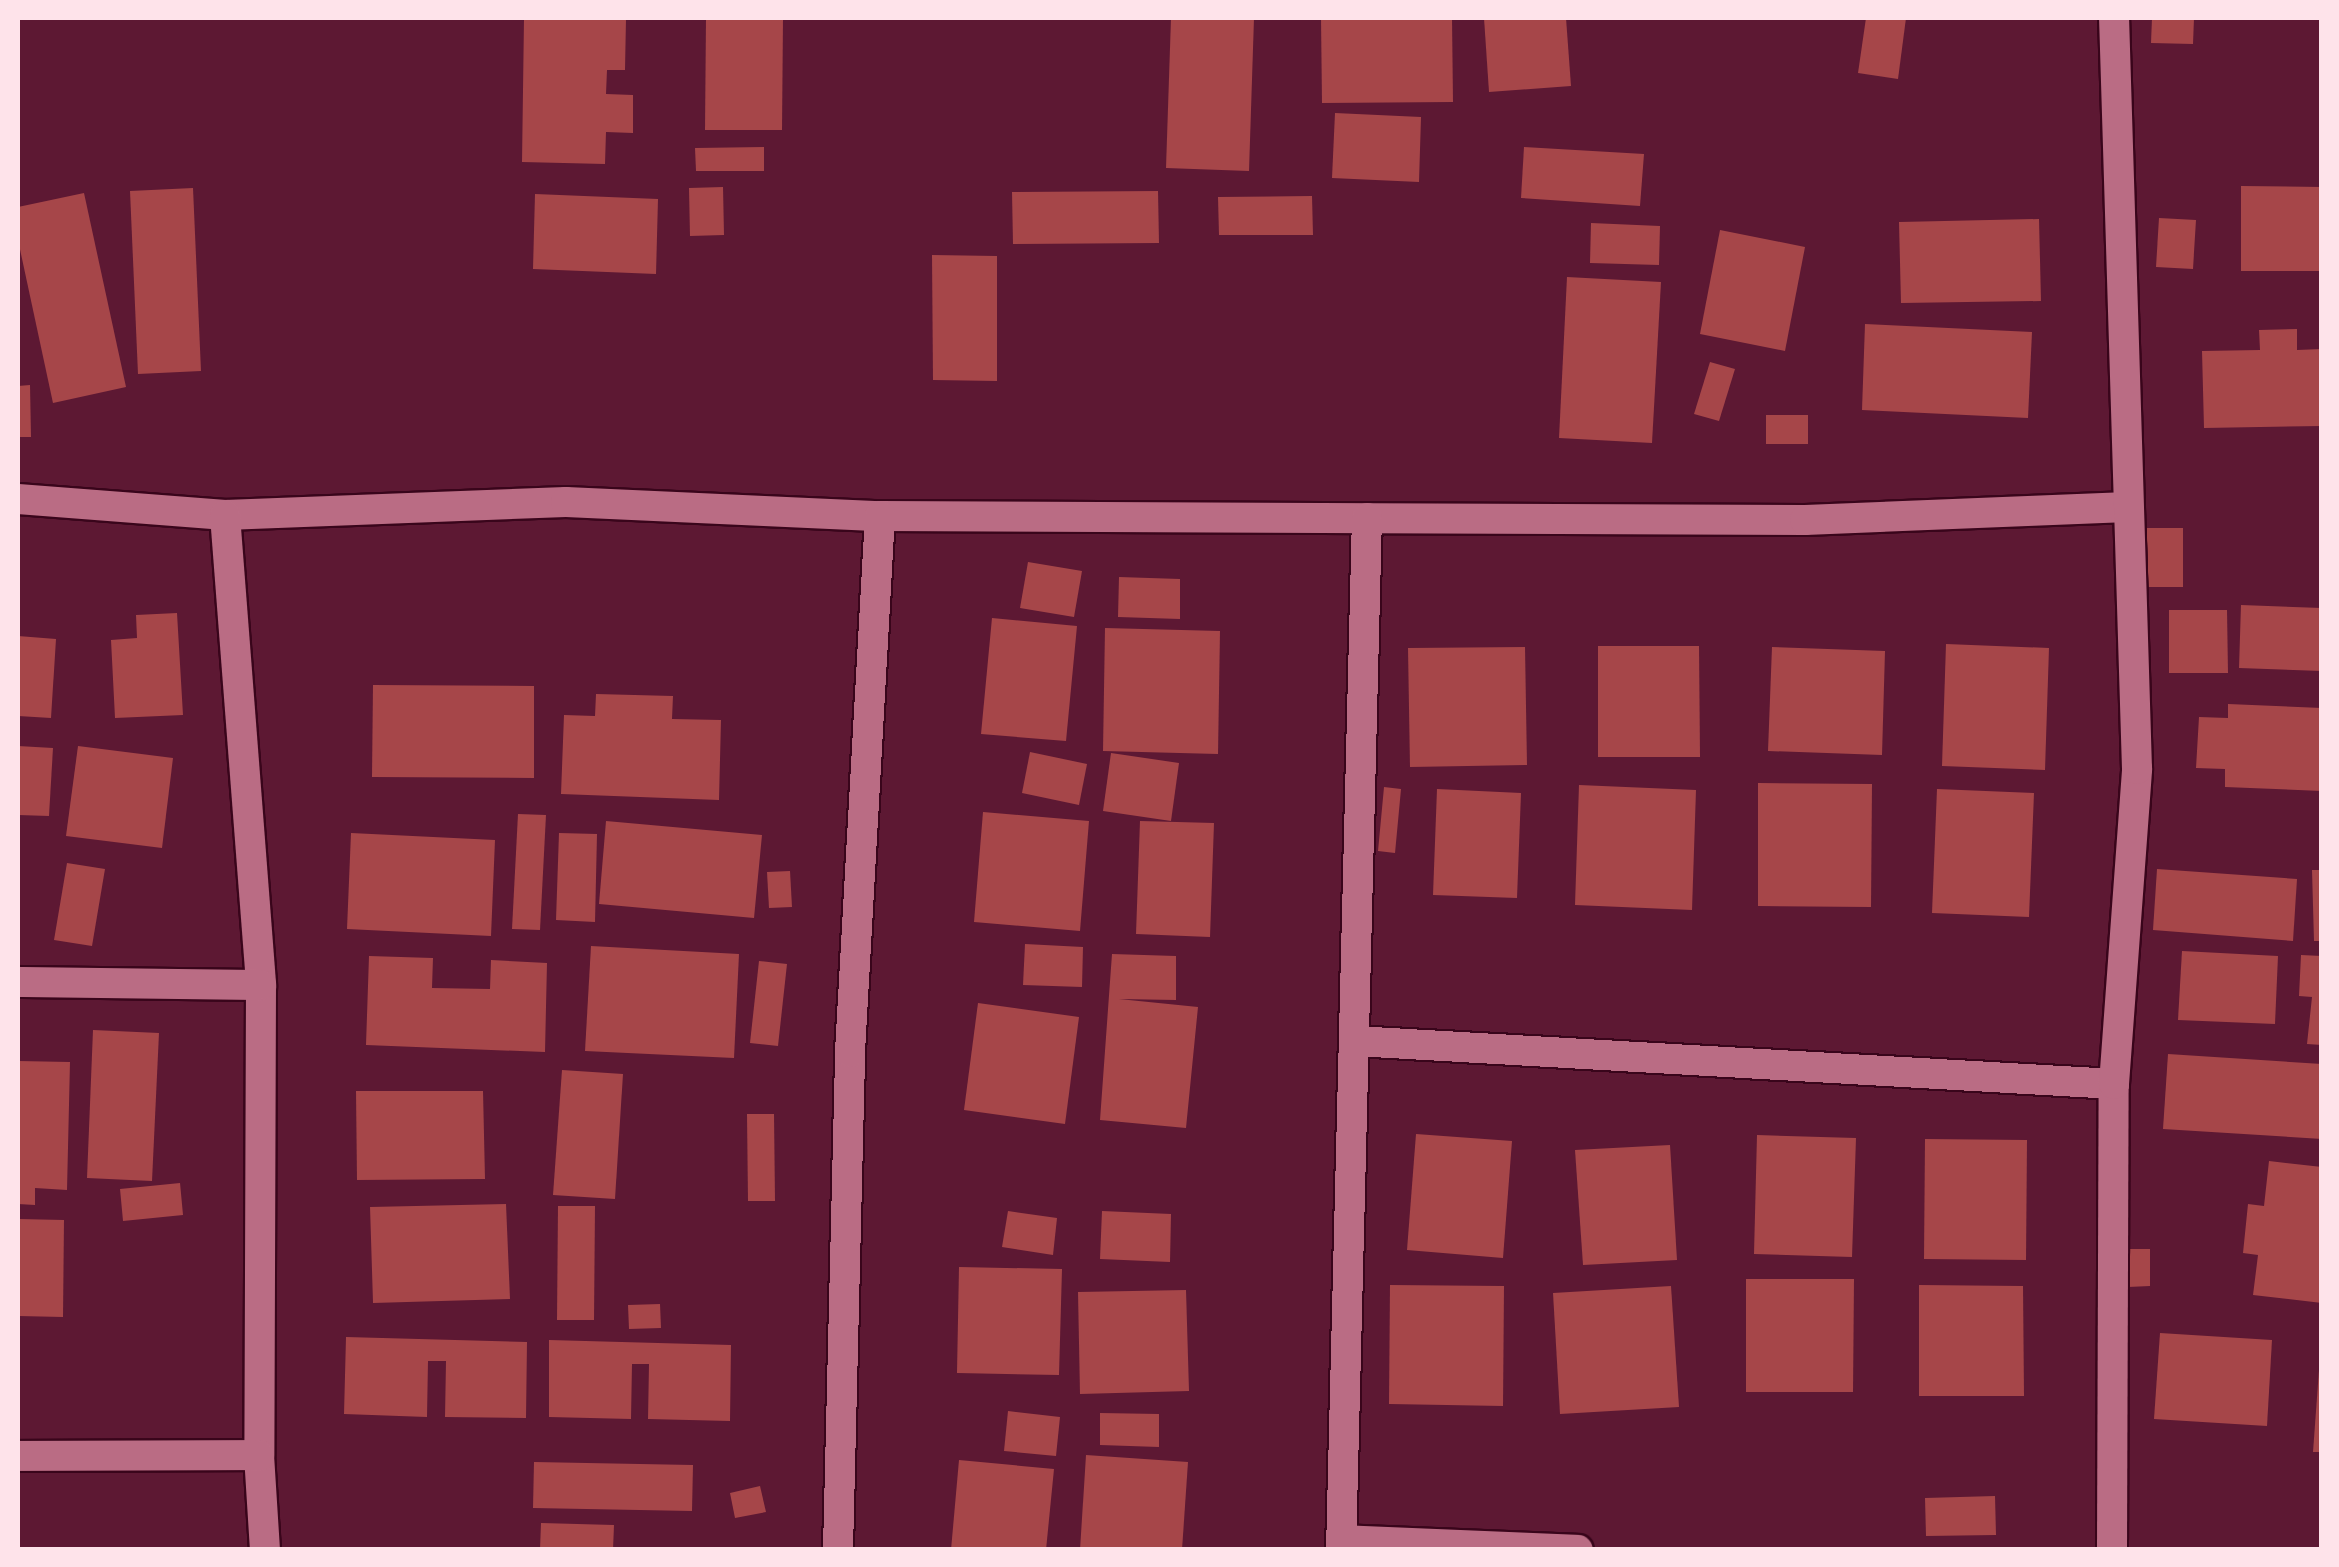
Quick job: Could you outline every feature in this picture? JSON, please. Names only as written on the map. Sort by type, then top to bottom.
[{"type":"street","points":[[2112,1550],[2114,1084],[2137,769],[2114,18]]},
{"type":"street","points":[[18,500],[226,515],[566,502],[880,516],[1805,520],[2128,506]]},
{"type":"street","points":[[226,515],[260,985],[259,1456],[265,1550]]},
{"type":"street","points":[[838,1550],[850,1052],[880,516]]},
{"type":"street","points":[[1368,518],[1342,1545],[1578,1550]]},
{"type":"street","points":[[18,982],[260,985]]},
{"type":"street","points":[[1355,1040],[2114,1084]]},
{"type":"street","points":[[18,1456],[259,1456]]},
{"type":"building","points":[[524,18],[626,19],[625,70],[607,70],[606,94],[633,95],[633,133],[606,132],[605,164],[522,162]]},
{"type":"building","points":[[706,18],[783,18],[782,130],[705,130]]},
{"type":"building","points":[[1171,18],[1254,18],[1249,171],[1166,168]]},
{"type":"building","points":[[1321,18],[1452,18],[1453,102],[1322,103]]},
{"type":"building","points":[[1484,18],[1566,18],[1571,86],[1489,92]]},
{"type":"building","points":[[1866,18],[1906,18],[1898,79],[1858,73]]},
{"type":"building","points":[[2152,18],[2194,18],[2193,44],[2151,43]]},
{"type":"building","points":[[1335,113],[1421,117],[1419,182],[1332,178]]},
{"type":"building","points":[[764,147],[764,171],[696,171],[695,148]]},
{"type":"building","points":[[1524,147],[1644,154],[1640,206],[1521,198]]},
{"type":"building","points":[[2241,186],[2322,187],[2322,271],[2241,271]]},
{"type":"building","points":[[723,187],[724,235],[690,236],[689,188]]},
{"type":"building","points":[[193,188],[201,371],[138,374],[130,191]]},
{"type":"building","points":[[1158,191],[1159,243],[1013,244],[1012,192]]},
{"type":"building","points":[[84,193],[126,387],[53,403],[18,240],[18,207]]},
{"type":"building","points":[[535,194],[658,199],[656,274],[533,269]]},
{"type":"building","points":[[1312,196],[1313,235],[1219,235],[1218,197]]},
{"type":"building","points":[[2159,218],[2196,220],[2193,269],[2156,267]]},
{"type":"building","points":[[2039,219],[2041,301],[1901,303],[1899,222]]},
{"type":"building","points":[[1591,223],[1660,226],[1659,265],[1590,263]]},
{"type":"building","points":[[1720,230],[1805,247],[1785,351],[1700,334]]},
{"type":"building","points":[[932,255],[997,256],[997,381],[933,380]]},
{"type":"building","points":[[1567,277],[1661,282],[1652,443],[1559,438]]},
{"type":"building","points":[[1865,324],[2032,332],[2028,418],[1862,410]]},
{"type":"building","points":[[2297,329],[2297,350],[2322,349],[2322,426],[2204,428],[2202,351],[2260,350],[2259,330]]},
{"type":"building","points":[[1710,362],[1735,369],[1719,421],[1694,414]]},
{"type":"building","points":[[30,385],[31,437],[18,437],[18,386]]},
{"type":"building","points":[[1766,415],[1808,415],[1808,444],[1766,444]]},
{"type":"building","points":[[2146,528],[2183,528],[2183,587],[2146,587]]},
{"type":"building","points":[[1028,562],[1082,571],[1074,617],[1020,608]]},
{"type":"building","points":[[1119,577],[1180,579],[1180,619],[1118,617]]},
{"type":"building","points":[[2241,605],[2322,608],[2322,671],[2239,668]]},
{"type":"building","points":[[2169,610],[2227,610],[2228,673],[2169,673]]},
{"type":"building","points":[[177,613],[183,715],[115,718],[111,640],[137,638],[136,615]]},
{"type":"building","points":[[992,618],[1077,626],[1066,741],[981,734]]},
{"type":"building","points":[[1105,628],[1220,631],[1218,754],[1103,751]]},
{"type":"building","points":[[18,636],[56,639],[51,718],[18,716]]},
{"type":"building","points":[[1946,644],[2049,648],[2045,770],[1942,766]]},
{"type":"building","points":[[1598,646],[1699,646],[1700,757],[1598,757]]},
{"type":"building","points":[[1525,647],[1527,765],[1410,767],[1408,648]]},
{"type":"building","points":[[1772,647],[1885,651],[1882,755],[1768,751]]},
{"type":"building","points":[[373,685],[534,686],[534,778],[372,777]]},
{"type":"building","points":[[596,694],[673,696],[672,719],[721,720],[719,800],[561,794],[564,715],[595,716]]},
{"type":"building","points":[[2228,704],[2322,708],[2322,791],[2225,787],[2225,769],[2196,768],[2199,717],[2228,718]]},
{"type":"building","points":[[18,746],[53,748],[49,816],[18,815]]},
{"type":"building","points":[[78,746],[173,758],[162,848],[66,836]]},
{"type":"building","points":[[1030,752],[1087,764],[1079,805],[1022,793]]},
{"type":"building","points":[[1111,753],[1179,763],[1171,821],[1103,811]]},
{"type":"building","points":[[1758,783],[1872,784],[1871,907],[1758,906]]},
{"type":"building","points":[[1579,785],[1696,790],[1692,910],[1575,905]]},
{"type":"building","points":[[1384,787],[1401,789],[1395,853],[1378,851]]},
{"type":"building","points":[[1437,789],[1521,793],[1517,898],[1433,895]]},
{"type":"building","points":[[1937,789],[2034,793],[2029,917],[1932,913]]},
{"type":"building","points":[[983,812],[1089,821],[1080,931],[974,922]]},
{"type":"building","points":[[518,814],[546,815],[540,930],[512,929]]},
{"type":"building","points":[[606,821],[762,835],[754,918],[599,904]]},
{"type":"building","points":[[1140,821],[1214,823],[1210,937],[1136,934]]},
{"type":"building","points":[[351,833],[495,840],[491,936],[347,929]]},
{"type":"building","points":[[559,833],[597,834],[595,922],[556,920]]},
{"type":"building","points":[[67,863],[105,869],[92,946],[54,940]]},
{"type":"building","points":[[2157,869],[2297,879],[2293,941],[2153,930]]},
{"type":"building","points":[[2312,870],[2322,870],[2322,941],[2314,941]]},
{"type":"building","points":[[790,871],[792,907],[769,908],[767,872]]},
{"type":"building","points":[[1025,944],[1083,947],[1082,987],[1023,985]]},
{"type":"building","points":[[591,946],[739,954],[734,1058],[585,1051]]},
{"type":"building","points":[[2182,951],[2278,956],[2275,1024],[2178,1020]]},
{"type":"building","points":[[1112,954],[1176,956],[1176,1000],[1119,999],[1198,1007],[1186,1128],[1100,1120]]},
{"type":"building","points":[[2301,955],[2322,956],[2322,1045],[2307,1044],[2312,997],[2299,996]]},
{"type":"building","points":[[369,956],[433,958],[432,988],[490,989],[491,960],[547,963],[545,1052],[366,1045]]},
{"type":"building","points":[[759,961],[787,964],[778,1046],[750,1043]]},
{"type":"building","points":[[978,1003],[1079,1017],[1065,1124],[964,1110]]},
{"type":"building","points":[[93,1030],[159,1033],[152,1181],[87,1178]]},
{"type":"building","points":[[2168,1054],[2322,1064],[2322,1139],[2163,1129]]},
{"type":"building","points":[[18,1061],[70,1062],[67,1190],[35,1188],[35,1205],[18,1204]]},
{"type":"building","points":[[562,1070],[623,1074],[615,1199],[553,1195]]},
{"type":"building","points":[[356,1091],[483,1091],[485,1179],[357,1180]]},
{"type":"building","points":[[747,1114],[774,1114],[775,1201],[748,1201]]},
{"type":"building","points":[[1416,1134],[1512,1141],[1503,1258],[1407,1250]]},
{"type":"building","points":[[1757,1135],[1856,1138],[1852,1257],[1754,1254]]},
{"type":"building","points":[[1925,1139],[2027,1140],[2026,1260],[1924,1259]]},
{"type":"building","points":[[1670,1145],[1677,1260],[1583,1265],[1575,1150]]},
{"type":"building","points":[[2269,1161],[2322,1167],[2322,1303],[2253,1295],[2258,1255],[2243,1253],[2248,1204],[2264,1206]]},
{"type":"building","points":[[180,1183],[183,1215],[123,1221],[120,1189]]},
{"type":"building","points":[[506,1204],[510,1299],[373,1303],[370,1207]]},
{"type":"building","points":[[558,1206],[595,1206],[594,1320],[557,1320]]},
{"type":"building","points":[[1008,1211],[1057,1218],[1053,1255],[1002,1247]]},
{"type":"building","points":[[1102,1211],[1171,1214],[1170,1262],[1100,1259]]},
{"type":"building","points":[[18,1219],[64,1220],[63,1317],[18,1316]]},
{"type":"building","points":[[2127,1249],[2150,1249],[2150,1286],[2128,1287]]},
{"type":"building","points":[[959,1267],[1062,1269],[1059,1375],[957,1373]]},
{"type":"building","points":[[1746,1279],[1854,1279],[1853,1392],[1746,1392]]},
{"type":"building","points":[[1390,1285],[1504,1286],[1503,1406],[1389,1404]]},
{"type":"building","points":[[1919,1285],[2023,1286],[2024,1396],[1919,1396]]},
{"type":"building","points":[[1671,1286],[1679,1407],[1560,1414],[1553,1293]]},
{"type":"building","points":[[1186,1290],[1189,1391],[1080,1394],[1078,1292]]},
{"type":"building","points":[[660,1304],[661,1328],[629,1329],[628,1305]]},
{"type":"building","points":[[2160,1333],[2272,1340],[2267,1426],[2154,1419]]},
{"type":"building","points":[[346,1337],[527,1342],[526,1418],[445,1417],[446,1361],[428,1361],[427,1417],[344,1414]]},
{"type":"building","points":[[549,1340],[731,1345],[730,1421],[648,1419],[649,1364],[632,1364],[631,1419],[549,1417]]},
{"type":"building","points":[[2319,1370],[2322,1452],[2313,1452]]},
{"type":"building","points":[[1008,1411],[1060,1417],[1056,1456],[1004,1451]]},
{"type":"building","points":[[1100,1413],[1159,1414],[1159,1447],[1100,1445]]},
{"type":"building","points":[[1086,1455],[1188,1462],[1182,1550],[1080,1550]]},
{"type":"building","points":[[959,1460],[1054,1469],[1046,1550],[951,1550]]},
{"type":"building","points":[[534,1462],[693,1465],[692,1511],[533,1508]]},
{"type":"building","points":[[760,1486],[766,1512],[735,1518],[730,1493]]},
{"type":"building","points":[[1995,1496],[1996,1535],[1926,1536],[1925,1498]]},
{"type":"building","points":[[541,1523],[614,1525],[613,1550],[540,1550]]}]
